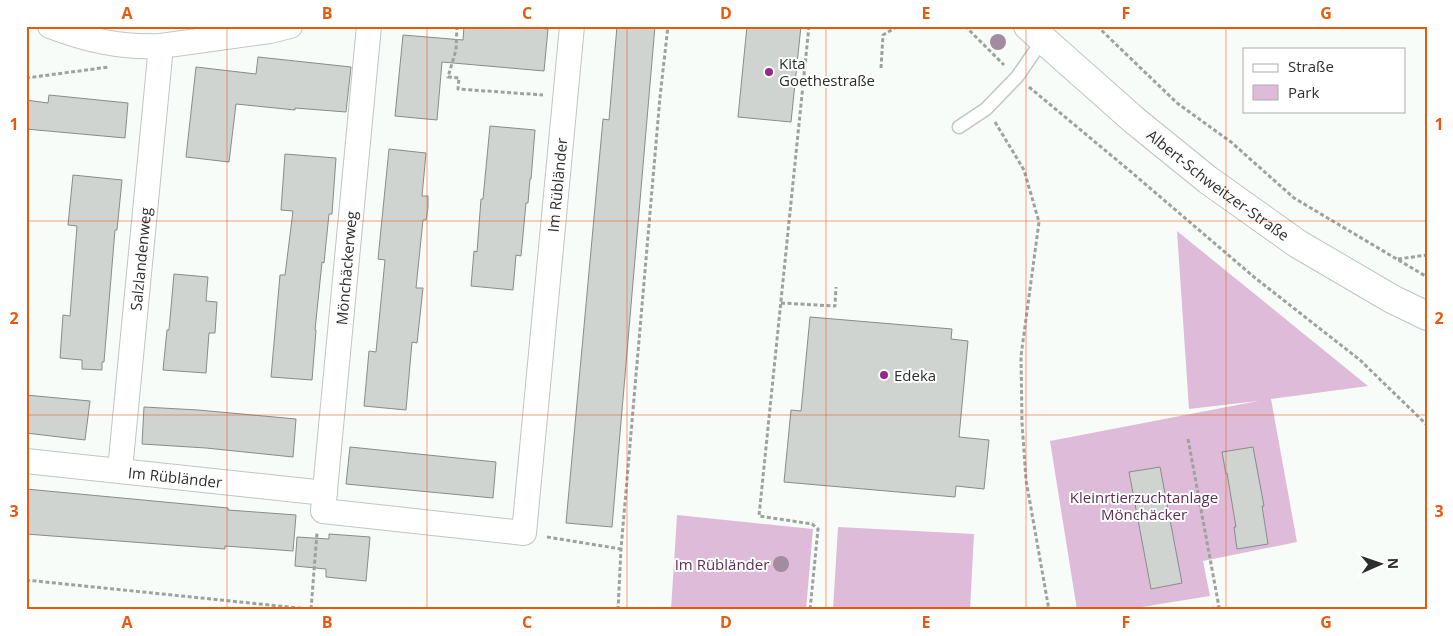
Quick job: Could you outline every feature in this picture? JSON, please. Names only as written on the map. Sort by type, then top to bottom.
[{"type":"street","points":[[50,26],[80,38],[116,45],[142,47],[270,31],[290,26]]},
{"type":"street","name":"Mönchäckerweg","points":[[324,502],[369,26]]},
{"type":"street","name":"Im Rübländer","points":[[26,461],[120,470],[524,533],[572,26]]},
{"type":"street","name":"Albert-Schweitzer-Straße","points":[[1035,33],[1134,120],[1208,180],[1298,244],[1392,299],[1427,316]]},
{"type":"street","name":"Salzlandenweg","points":[[120,470],[161,46]]},
{"type":"lane","points":[[959,128],[986,109],[1017,78],[1035,33]]},
{"type":"path","points":[[457,26],[456,50],[448,78],[459,78],[458,88],[566,97]]},
{"type":"path","points":[[618,610],[621,549],[668,26]]},
{"type":"path","points":[[809,26],[759,516],[812,524],[818,530],[810,610]]},
{"type":"path","points":[[881,68],[883,35],[898,26]]},
{"type":"path","points":[[965,26],[1017,78],[1254,277],[1360,360],[1427,425]]},
{"type":"path","points":[[1097,26],[1177,104],[1231,142],[1294,198],[1427,277]]},
{"type":"path","points":[[26,78],[112,67]]},
{"type":"path","points":[[986,109],[1024,170],[1039,222],[1022,356],[1022,424],[1026,480],[1049,610]]},
{"type":"path","points":[[1397,259],[1427,255]]},
{"type":"path","points":[[781,303],[835,306],[836,287]]},
{"type":"path","points":[[1188,438],[1219,607],[1204,610]]},
{"type":"path","points":[[311,609],[318,520],[324,502]]},
{"type":"path","points":[[524,533],[621,549]]},
{"type":"path","points":[[26,580],[318,610]]},
{"type":"green space","name":"Kleinrtierzuchtanlage Mönchäcker","points":[[1177,231],[1368,386],[1271,399],[1297,542],[1203,561],[1210,596],[1123,610],[1077,610],[1050,441],[1258,401],[1189,409]]},
{"type":"green space","name":"Im Rübländer","points":[[677,515],[813,529],[806,610],[671,610]]},
{"type":"green space","points":[[838,527],[974,534],[970,610],[833,610]]},
{"type":"building","points":[[464,26],[513,26],[548,29],[544,71],[442,62],[437,120],[395,116],[403,35],[463,40]]},
{"type":"building","points":[[617,26],[655,26],[612,527],[566,523],[603,119],[609,120]]},
{"type":"building","name":"Kita Goethestraße","points":[[747,26],[801,26],[791,122],[738,117]]},
{"type":"building","points":[[258,57],[351,67],[346,112],[295,108],[295,110],[236,104],[229,162],[186,157],[196,67],[256,74]]},
{"type":"building","points":[[49,95],[128,103],[125,138],[26,129],[26,100],[48,103]]},
{"type":"building","points":[[490,126],[535,130],[521,256],[516,255],[513,290],[471,286],[474,251],[477,252]]},
{"type":"building","points":[[389,149],[426,153],[422,196],[428,196],[428,208],[426,220],[423,220],[416,288],[423,288],[417,343],[412,342],[406,410],[364,406],[369,351],[376,352],[385,260],[378,259]]},
{"type":"building","points":[[285,154],[336,158],[332,214],[329,214],[324,263],[322,262],[312,380],[271,377],[280,275],[285,275],[293,211],[281,210]]},
{"type":"building","points":[[73,175],[122,180],[117,230],[115,230],[102,370],[82,369],[82,360],[60,358],[63,315],[70,316],[77,226],[68,225]]},
{"type":"building","points":[[174,274],[208,277],[206,301],[217,302],[215,333],[209,333],[206,373],[163,370]]},
{"type":"building","name":"Edeka","points":[[810,317],[952,329],[951,339],[968,341],[959,437],[989,440],[984,489],[956,486],[955,497],[784,482],[791,410],[801,411]]},
{"type":"building","points":[[26,395],[90,401],[85,440],[26,433]]},
{"type":"building","points":[[144,407],[296,419],[293,457],[206,448],[142,444]]},
{"type":"building","points":[[350,447],[496,462],[493,498],[346,484]]},
{"type":"building","points":[[1253,447],[1264,506],[1262,506],[1268,544],[1237,549],[1234,527],[1236,527],[1222,452]]},
{"type":"building","points":[[1160,467],[1182,583],[1151,589],[1129,472]]},
{"type":"building","points":[[26,489],[228,508],[228,510],[296,515],[293,551],[225,546],[225,549],[26,534]]},
{"type":"building","points":[[329,534],[370,537],[366,581],[326,577],[326,569],[295,566],[297,537],[329,539]]},
{"type":"place","name":"Kita Goethestraße","points":[[769,72]]},
{"type":"place","name":"Edeka","points":[[884,375]]}]
